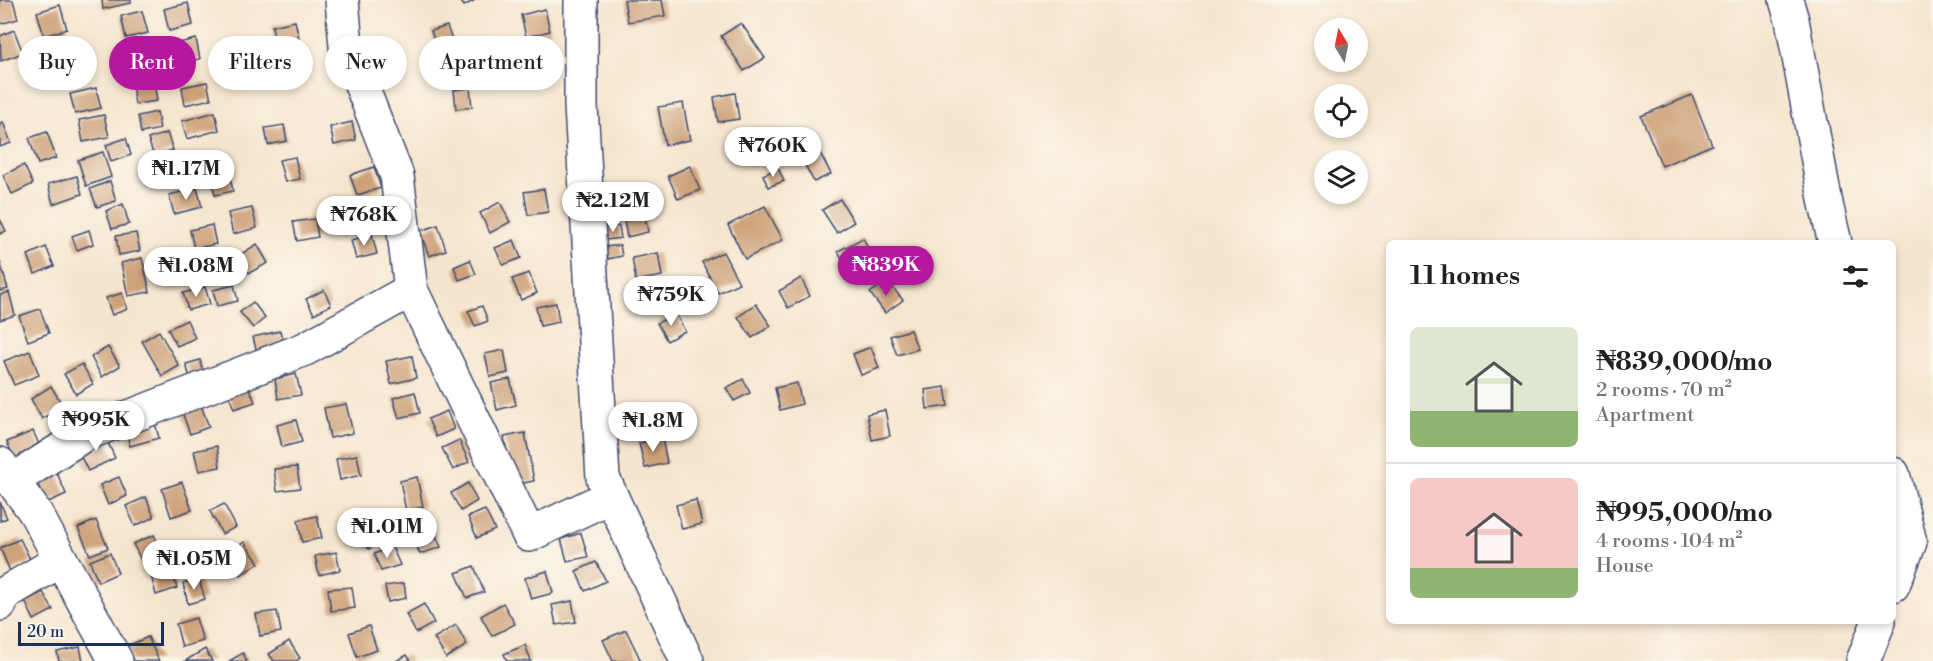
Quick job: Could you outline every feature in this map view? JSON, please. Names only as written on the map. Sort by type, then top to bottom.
[{"type":"street","points":[[342,0],[346,46],[397,176],[411,290],[529,535],[611,495]]},
{"type":"street","points":[[581,0],[581,106],[603,477],[687,661]]},
{"type":"street","points":[[1786,0],[1792,20],[1834,240]]},
{"type":"street","points":[[117,661],[35,512],[6,472],[85,434],[305,349],[411,290]]},
{"type":"street","points":[[1896,486],[1910,542],[1896,577]]},
{"type":"street","points":[[0,604],[4,594],[61,560]]},
{"type":"street","points":[[1863,661],[1878,624]]},
{"type":"building","points":[[0,0],[13,0],[18,19],[0,24]]},
{"type":"building","points":[[102,0],[131,0],[131,3],[103,9]]},
{"type":"building","points":[[460,0],[475,0],[464,6]]},
{"type":"building","points":[[624,0],[662,0],[665,16],[628,22]]},
{"type":"building","points":[[188,3],[193,25],[169,31],[164,9]]},
{"type":"building","points":[[60,5],[67,29],[44,36],[37,12]]},
{"type":"building","points":[[545,9],[550,31],[526,36],[521,15]]},
{"type":"building","points":[[142,11],[148,33],[126,36],[121,16]]},
{"type":"building","points":[[295,21],[298,36],[274,36],[272,26]]},
{"type":"building","points":[[741,23],[765,58],[744,71],[721,36]]},
{"type":"building","points":[[447,26],[450,36],[433,36],[431,31]]},
{"type":"building","points":[[14,30],[18,40],[18,55],[1,61],[0,36]]},
{"type":"building","points":[[196,39],[200,59],[196,60]]},
{"type":"building","points":[[207,82],[211,99],[185,105],[182,90],[196,90],[196,84]]},
{"type":"building","points":[[96,90],[101,108],[75,114],[70,94]]},
{"type":"building","points":[[133,90],[155,90],[157,101],[135,104]]},
{"type":"building","points":[[454,90],[470,90],[472,107],[456,109]]},
{"type":"building","points":[[735,93],[739,119],[718,122],[714,97]]},
{"type":"building","points":[[1692,95],[1712,145],[1662,166],[1641,116]]},
{"type":"building","points":[[683,103],[690,140],[665,145],[658,107]]},
{"type":"building","points":[[157,112],[160,129],[141,133],[138,116]]},
{"type":"building","points":[[215,112],[219,130],[187,139],[182,121]]},
{"type":"building","points":[[104,115],[109,137],[83,142],[79,120]]},
{"type":"building","points":[[3,122],[11,143],[0,147],[0,123]]},
{"type":"building","points":[[352,122],[356,140],[334,145],[330,127]]},
{"type":"building","points":[[284,125],[287,141],[268,145],[265,128]]},
{"type":"building","points":[[47,132],[56,158],[38,164],[29,138]]},
{"type":"building","points":[[167,133],[173,150],[154,156],[148,139]]},
{"type":"building","points":[[748,133],[755,149],[738,156],[732,140]]},
{"type":"building","points":[[126,138],[131,155],[111,162],[106,145]]},
{"type":"building","points":[[819,151],[831,174],[814,182],[802,159]]},
{"type":"building","points":[[103,152],[111,177],[86,186],[78,160]]},
{"type":"building","points":[[178,157],[182,176],[161,180],[157,161]]},
{"type":"building","points":[[295,157],[300,179],[285,182],[279,160]]},
{"type":"building","points":[[24,165],[33,184],[12,194],[3,175]]},
{"type":"building","points":[[690,166],[700,190],[678,199],[668,176]]},
{"type":"building","points":[[374,167],[381,188],[357,195],[350,175]]},
{"type":"building","points":[[228,168],[233,191],[215,195],[210,172]]},
{"type":"building","points":[[778,168],[784,181],[768,187],[763,175]]},
{"type":"building","points":[[77,176],[82,194],[53,204],[48,184]]},
{"type":"building","points":[[110,181],[116,201],[97,207],[90,189]]},
{"type":"building","points":[[197,188],[202,207],[174,214],[169,195]]},
{"type":"building","points":[[544,189],[548,212],[528,215],[524,192]]},
{"type":"building","points":[[840,199],[854,222],[837,233],[822,210]]},
{"type":"building","points":[[500,202],[510,222],[490,233],[480,213]]},
{"type":"building","points":[[123,204],[129,224],[112,229],[106,211]]},
{"type":"building","points":[[643,205],[648,232],[627,237],[622,209]]},
{"type":"building","points":[[765,206],[783,240],[745,259],[728,225]]},
{"type":"building","points":[[252,208],[257,228],[233,234],[228,213]]},
{"type":"building","points":[[617,208],[619,221],[604,224],[602,211]]},
{"type":"building","points":[[391,211],[396,228],[379,232],[374,215]]},
{"type":"building","points":[[0,219],[6,231],[0,234]]},
{"type":"building","points":[[315,219],[318,237],[297,241],[293,222]]},
{"type":"building","points":[[212,225],[216,244],[194,249],[190,230]]},
{"type":"building","points":[[438,225],[446,250],[429,256],[420,231]]},
{"type":"building","points":[[619,226],[621,238],[606,240],[605,228]]},
{"type":"building","points":[[89,230],[93,244],[77,250],[72,236]]},
{"type":"building","points":[[136,233],[140,251],[119,255],[116,236]]},
{"type":"building","points":[[372,235],[377,254],[356,259],[351,240]]},
{"type":"building","points":[[863,238],[878,268],[854,281],[838,251]]},
{"type":"building","points":[[514,240],[521,258],[503,265],[495,248]]},
{"type":"building","points":[[257,244],[268,263],[249,273],[238,256]]},
{"type":"building","points":[[620,245],[622,256],[608,259],[606,247]]},
{"type":"building","points":[[46,247],[54,266],[35,274],[28,255]]},
{"type":"building","points":[[223,252],[228,274],[202,280],[196,258]]},
{"type":"building","points":[[723,252],[739,283],[718,293],[702,262]]},
{"type":"building","points":[[658,253],[662,276],[636,281],[632,258]]},
{"type":"building","points":[[142,258],[150,292],[128,296],[121,263]]},
{"type":"building","points":[[470,260],[476,274],[459,280],[454,267]]},
{"type":"building","points":[[0,262],[8,289],[0,291]]},
{"type":"building","points":[[529,273],[537,293],[521,300],[512,279]]},
{"type":"building","points":[[801,278],[810,296],[788,308],[779,291]]},
{"type":"building","points":[[887,281],[903,300],[885,313],[870,293]]},
{"type":"building","points":[[234,285],[238,301],[217,306],[213,290]]},
{"type":"building","points":[[205,287],[210,304],[188,310],[183,293]]},
{"type":"building","points":[[324,290],[331,305],[314,314],[306,299]]},
{"type":"building","points":[[9,292],[15,315],[0,320],[0,295]]},
{"type":"building","points":[[122,293],[127,309],[112,315],[106,298]]},
{"type":"building","points":[[253,302],[265,318],[253,328],[240,312]]},
{"type":"building","points":[[556,303],[559,322],[540,326],[536,307]]},
{"type":"building","points":[[756,304],[771,326],[752,338],[738,317]]},
{"type":"building","points":[[482,306],[488,321],[475,326],[468,311]]},
{"type":"building","points":[[40,309],[49,333],[28,341],[19,316]]},
{"type":"building","points":[[676,314],[685,331],[667,341],[657,323]]},
{"type":"building","points":[[187,320],[195,338],[177,346],[168,329]]},
{"type":"building","points":[[910,330],[918,349],[897,355],[890,336]]},
{"type":"building","points":[[159,331],[179,366],[162,376],[142,341]]},
{"type":"building","points":[[280,331],[285,350],[258,357],[253,337]]},
{"type":"building","points":[[108,347],[120,366],[102,377],[91,357]]},
{"type":"building","points":[[871,347],[879,368],[861,375],[853,354]]},
{"type":"building","points":[[504,350],[508,373],[490,377],[485,354]]},
{"type":"building","points":[[30,351],[39,375],[14,385],[4,361]]},
{"type":"building","points":[[412,356],[416,378],[391,384],[386,361]]},
{"type":"building","points":[[200,360],[204,374],[190,378],[186,364]]},
{"type":"building","points":[[82,364],[93,384],[76,394],[64,374]]},
{"type":"building","points":[[296,374],[301,395],[278,399],[275,379]]},
{"type":"building","points":[[510,379],[516,405],[497,410],[491,383]]},
{"type":"building","points":[[743,379],[750,393],[734,401],[726,388]]},
{"type":"building","points":[[797,383],[802,404],[780,410],[775,388]]},
{"type":"building","points":[[248,385],[255,402],[234,409],[228,392]]},
{"type":"building","points":[[51,386],[63,406],[42,419],[31,399]]},
{"type":"building","points":[[945,387],[948,406],[927,409],[925,390]]},
{"type":"building","points":[[415,392],[420,413],[399,418],[393,398]]},
{"type":"building","points":[[346,404],[353,433],[330,438],[324,408]]},
{"type":"building","points":[[201,405],[209,427],[190,434],[182,412]]},
{"type":"building","points":[[885,410],[890,436],[872,440],[867,414]]},
{"type":"building","points":[[447,411],[454,429],[436,437],[428,419]]},
{"type":"building","points":[[153,416],[159,438],[130,446],[124,424]]},
{"type":"building","points":[[296,420],[302,442],[282,447],[277,425]]},
{"type":"building","points":[[33,431],[42,451],[16,462],[7,442]]},
{"type":"building","points":[[525,433],[534,481],[513,485],[504,437]]},
{"type":"building","points":[[104,434],[115,458],[88,471],[76,447]]},
{"type":"building","points":[[662,438],[667,463],[645,468],[639,443]]},
{"type":"building","points":[[459,440],[469,462],[453,470],[442,448]]},
{"type":"building","points":[[217,446],[220,467],[199,471],[194,451]]},
{"type":"building","points":[[357,455],[361,475],[340,480],[336,459]]},
{"type":"building","points":[[297,467],[300,488],[277,491],[274,469]]},
{"type":"building","points":[[57,473],[66,494],[46,503],[37,483]]},
{"type":"building","points":[[119,477],[127,496],[108,505],[100,485]]},
{"type":"building","points":[[417,477],[423,507],[406,511],[400,481]]},
{"type":"building","points":[[182,482],[192,510],[171,517],[162,489]]},
{"type":"building","points":[[468,483],[477,501],[461,511],[451,493]]},
{"type":"building","points":[[146,497],[154,517],[135,526],[126,506]]},
{"type":"building","points":[[696,500],[702,524],[682,529],[676,505]]},
{"type":"building","points":[[0,502],[7,518],[0,521]]},
{"type":"building","points":[[224,504],[236,527],[222,534],[210,511]]},
{"type":"building","points":[[485,510],[495,530],[477,538],[468,517]]},
{"type":"building","points":[[317,516],[322,538],[302,542],[298,520]]},
{"type":"building","points":[[374,519],[387,538],[369,549],[357,531]]},
{"type":"building","points":[[96,520],[108,548],[90,555],[78,528]]},
{"type":"building","points":[[433,529],[441,547],[420,554],[413,537]]},
{"type":"building","points":[[581,533],[588,557],[567,561],[561,539]]},
{"type":"building","points":[[154,535],[164,556],[143,564],[133,544]]},
{"type":"building","points":[[20,539],[31,561],[10,571],[0,548]]},
{"type":"building","points":[[244,542],[259,563],[241,575],[226,554]]},
{"type":"building","points":[[392,547],[400,565],[381,571],[374,554]]},
{"type":"building","points":[[336,552],[340,570],[319,575],[315,556]]},
{"type":"building","points":[[110,553],[118,573],[98,582],[90,561]]},
{"type":"building","points":[[596,562],[606,581],[585,591],[576,571]]},
{"type":"building","points":[[170,566],[177,588],[156,595],[150,571]]},
{"type":"building","points":[[474,566],[484,592],[467,598],[456,573]]},
{"type":"building","points":[[547,571],[553,593],[531,599],[525,578]]},
{"type":"building","points":[[199,579],[205,599],[188,604],[183,583]]},
{"type":"building","points":[[404,583],[406,598],[388,602],[385,586]]},
{"type":"building","points":[[352,587],[355,608],[331,611],[328,589]]},
{"type":"building","points":[[43,592],[53,610],[34,620],[25,601]]},
{"type":"building","points":[[572,601],[576,622],[556,625],[552,605]]},
{"type":"building","points":[[503,603],[515,624],[492,636],[481,616]]},
{"type":"building","points":[[424,604],[434,623],[416,633],[406,614]]},
{"type":"building","points":[[277,611],[281,632],[260,636],[256,614]]},
{"type":"building","points":[[196,618],[203,641],[182,647],[176,624]]},
{"type":"building","points":[[456,625],[467,645],[446,658],[434,638]]},
{"type":"building","points":[[369,626],[377,650],[357,657],[349,633]]},
{"type":"building","points":[[626,630],[641,661],[613,661],[603,640]]},
{"type":"building","points":[[148,637],[159,661],[133,661],[127,646]]},
{"type":"building","points":[[289,641],[300,658],[296,661],[274,661],[269,654]]},
{"type":"building","points":[[525,645],[531,661],[507,661],[504,654]]},
{"type":"building","points":[[80,647],[83,661],[59,661],[57,652]]},
{"type":"building","points":[[205,649],[212,661],[185,661]]},
{"type":"building","points":[[243,653],[247,661],[229,661]]},
{"type":"building","points":[[407,655],[411,661],[396,661]]}]
